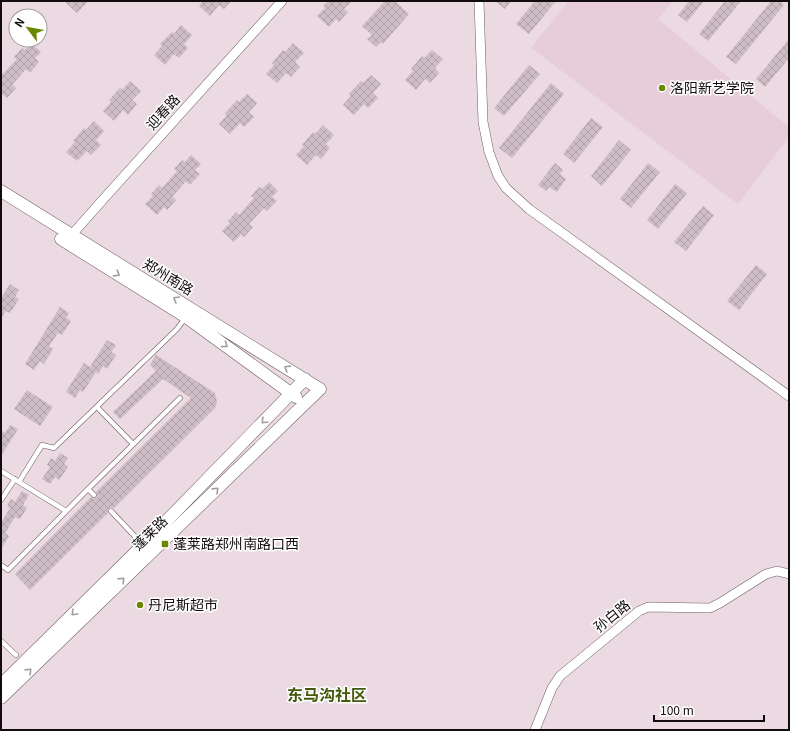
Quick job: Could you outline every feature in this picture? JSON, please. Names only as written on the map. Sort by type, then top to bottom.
[{"type":"main road","name":"郑州南路","points":[[1,191],[186,318],[305,403]]},
{"type":"main road","name":"郑州南路","points":[[1,201],[67,237],[320,389]]},
{"type":"main road","name":"蓬莱路","points":[[1,685],[143,546],[305,379]]},
{"type":"main road","name":"蓬莱路","points":[[1,698],[320,389]]},
{"type":"street","name":"迎春路","points":[[97,202],[275,1]]},
{"type":"street","name":"迎春路","points":[[67,237],[86,214],[282,1]]},
{"type":"street","points":[[479,1],[483,122],[489,152],[498,176],[506,188],[529,209],[789,396]]},
{"type":"street","name":"孙白路","points":[[535,730],[552,688],[560,676],[639,611],[648,607],[710,608],[766,574],[776,571],[789,574]]},
{"type":"lane","points":[[1,500],[17,481],[42,445],[54,448],[98,407],[177,329],[186,318]]},
{"type":"lane","points":[[1,565],[8,570],[180,398]]},
{"type":"lane","points":[[98,407],[133,444]]},
{"type":"lane","points":[[1,471],[66,512]]},
{"type":"lane","points":[[88,489],[94,494]]},
{"type":"lane","points":[[110,511],[143,546]]},
{"type":"lane","points":[[1,641],[16,655]]},
{"type":"shaded area","name":"洛阳新艺学院","points":[[568,1],[673,1],[658,19],[789,127],[789,137],[738,204],[531,48]]},
{"type":"building","points":[[64,1],[88,1],[77,13]]},
{"type":"building","points":[[203,1],[231,1],[224,9],[219,5],[210,16],[199,6]]},
{"type":"building","points":[[328,1],[352,1],[344,9],[348,12],[339,22],[336,19],[329,27],[317,16],[325,8],[323,6]]},
{"type":"building","points":[[385,1],[395,1],[409,14],[383,44],[381,42],[376,47],[367,39],[372,35],[362,26]]},
{"type":"building","points":[[495,1],[511,1],[505,9]]},
{"type":"building","points":[[535,1],[556,1],[529,34],[516,24]]},
{"type":"building","points":[[689,1],[704,1],[687,22],[678,15]]},
{"type":"building","points":[[725,1],[741,1],[708,41],[699,34]]},
{"type":"building","points":[[771,1],[780,1],[784,5],[736,64],[726,57]]},
{"type":"building","points":[[181,25],[192,35],[184,44],[188,48],[179,58],[174,54],[165,65],[154,55],[162,46],[160,44],[172,32],[174,34]]},
{"type":"building","points":[[789,39],[789,58],[765,87],[756,79]]},
{"type":"building","points":[[293,43],[304,53],[295,62],[300,67],[291,77],[286,73],[277,83],[266,74],[274,65],[272,63],[283,50],[285,52]]},
{"type":"building","points":[[22,48],[25,50],[27,48],[37,48],[41,52],[35,58],[39,62],[30,73],[26,69],[12,85],[16,88],[7,98],[1,93],[1,76],[17,59],[14,57]]},
{"type":"building","points":[[432,50],[443,59],[435,68],[439,73],[430,83],[425,79],[416,90],[405,80],[413,71],[411,69],[422,56],[424,58]]},
{"type":"building","points":[[529,65],[540,74],[504,116],[494,108]]},
{"type":"building","points":[[371,75],[381,84],[373,93],[378,98],[368,108],[364,104],[354,115],[343,105],[351,96],[349,94],[361,81],[363,83]]},
{"type":"building","points":[[130,81],[141,91],[132,100],[137,104],[128,115],[123,110],[114,121],[103,111],[111,102],[109,100],[120,88],[122,90]]},
{"type":"building","points":[[551,83],[564,94],[512,158],[499,148]]},
{"type":"building","points":[[247,94],[257,103],[249,112],[254,117],[244,127],[240,123],[230,134],[219,124],[227,115],[225,113],[237,100],[239,102]]},
{"type":"building","points":[[591,118],[603,127],[574,163],[563,154]]},
{"type":"building","points":[[94,121],[104,131],[96,140],[101,145],[91,155],[87,151],[77,161],[66,152],[84,128],[86,130]]},
{"type":"building","points":[[323,125],[334,135],[326,144],[330,148],[321,159],[316,155],[307,165],[296,155],[313,132],[315,134]]},
{"type":"building","points":[[619,140],[631,150],[602,186],[591,176]]},
{"type":"building","points":[[191,155],[201,164],[195,170],[200,174],[190,185],[186,181],[172,197],[176,200],[167,210],[164,207],[157,215],[145,204],[153,196],[151,194],[159,185],[162,188],[177,171],[174,169],[182,160],[185,162]]},
{"type":"building","points":[[555,163],[563,170],[560,174],[566,179],[557,192],[549,187],[546,191],[538,185]]},
{"type":"building","points":[[648,163],[660,172],[631,208],[620,199]]},
{"type":"building","points":[[269,182],[278,191],[272,197],[277,201],[267,211],[264,208],[249,224],[253,227],[244,237],[241,234],[234,242],[222,231],[230,223],[228,221],[236,212],[239,215],[254,198],[251,196],[259,187],[262,189]]},
{"type":"building","points":[[675,184],[687,193],[658,229],[647,220]]},
{"type":"building","points":[[703,206],[714,215],[686,251],[674,242]]},
{"type":"building","points":[[756,265],[767,274],[739,310],[727,301]]},
{"type":"building","points":[[10,284],[19,290],[15,297],[19,299],[10,313],[6,311],[1,319],[1,298]]},
{"type":"building","points":[[60,307],[69,313],[66,318],[71,321],[62,335],[58,333],[49,346],[53,349],[44,364],[40,361],[34,370],[25,364]]},
{"type":"building","points":[[107,340],[116,345],[111,352],[116,355],[107,369],[103,366],[98,374],[96,372],[83,392],[80,390],[75,398],[66,392],[84,363],[90,367]]},
{"type":"building","points":[[156,355],[215,393],[217,402],[215,408],[114,508],[111,507],[108,509],[108,513],[30,590],[15,574],[91,497],[93,499],[98,496],[96,492],[191,398],[163,379],[120,419],[113,412],[156,371],[150,365]]},
{"type":"building","points":[[27,390],[53,407],[40,426],[14,409]]},
{"type":"building","points":[[10,425],[18,429],[1,456],[1,430],[5,433]]},
{"type":"building","points":[[60,453],[68,458],[64,464],[68,467],[59,480],[55,477],[50,484],[42,479],[50,467],[47,465],[51,458],[55,461]]},
{"type":"building","points":[[22,491],[29,495],[23,505],[27,508],[20,519],[15,517],[5,533],[9,536],[1,549],[1,523],[10,508],[7,506],[11,499],[15,502]]},
{"type":"place","name":"洛阳新艺学院","points":[[662,88]]},
{"type":"place","name":"蓬莱路郑州南路口西","points":[[165,544]]},
{"type":"place","name":"丹尼斯超市","points":[[140,605]]},
{"type":"district","name":"东马沟社区","points":[[327,695]]}]
